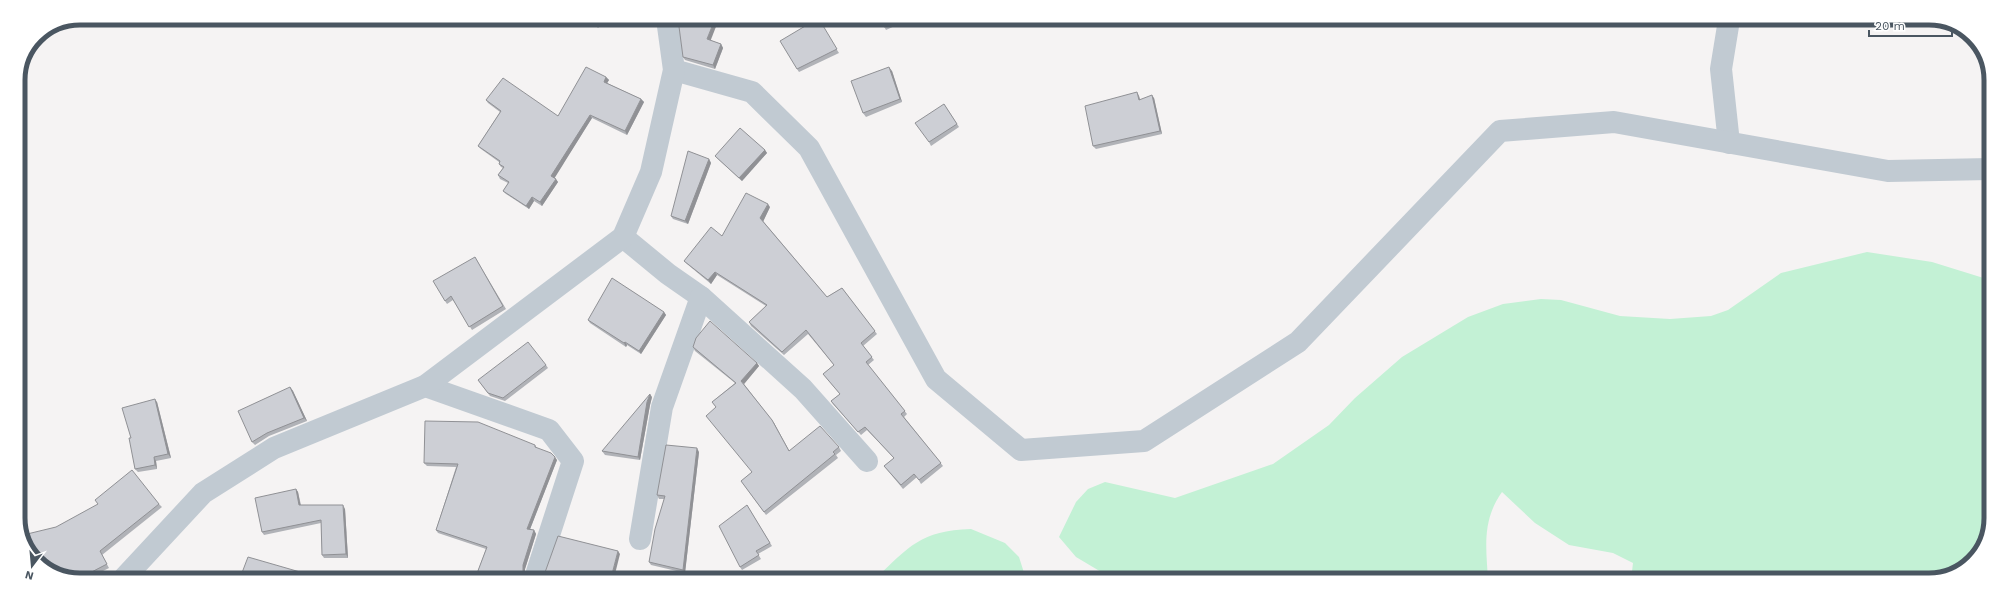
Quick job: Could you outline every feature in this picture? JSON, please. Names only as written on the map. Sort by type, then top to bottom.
[{"type":"street","points":[[129,573],[203,492],[274,448],[425,386],[623,237],[651,172],[674,70],[668,25]]},
{"type":"street","points":[[1728,25],[1721,69],[1729,143]]},
{"type":"street","points":[[674,70],[752,92],[809,148],[936,380],[1021,450],[1144,441],[1298,342],[1500,131],[1614,122],[1888,172],[1984,170]]},
{"type":"street","points":[[623,237],[668,274],[700,297],[803,389],[867,461]]},
{"type":"street","points":[[640,539],[662,407],[700,297]]},
{"type":"street","points":[[425,386],[549,430],[573,461],[537,572]]},
{"type":"green space","points":[[1867,252],[1932,262],[1984,278],[1984,525],[1975,549],[1963,562],[1957,566],[1936,573],[1632,573],[1633,563],[1613,553],[1569,545],[1535,523],[1502,492],[1491,513],[1488,523],[1486,545],[1488,573],[1103,573],[1076,557],[1059,537],[1076,502],[1088,489],[1105,482],[1175,498],[1273,464],[1329,425],[1355,398],[1402,357],[1468,317],[1503,304],[1541,299],[1561,300],[1620,316],[1670,319],[1711,316],[1728,310],[1781,273]]},
{"type":"green space","points":[[971,529],[1005,543],[1019,557],[1024,573],[882,573],[907,549],[917,542],[939,533]]},
{"type":"building","points":[[679,25],[713,25],[707,39],[721,44],[713,65],[683,57]]},
{"type":"building","points":[[807,25],[823,25],[837,49],[797,69],[780,41]]},
{"type":"building","points":[[586,67],[606,77],[604,82],[641,99],[625,131],[590,115],[551,176],[556,179],[540,202],[532,197],[526,206],[503,191],[509,182],[498,175],[504,167],[499,164],[500,161],[478,146],[501,111],[486,100],[503,78],[558,116]]},
{"type":"building","points":[[889,67],[900,99],[863,113],[851,81]]},
{"type":"building","points":[[1137,92],[1139,100],[1152,95],[1160,131],[1093,146],[1085,106]]},
{"type":"building","points":[[944,104],[957,124],[929,142],[915,123]]},
{"type":"building","points":[[740,128],[765,150],[739,178],[715,156]]},
{"type":"building","points":[[688,151],[709,159],[685,221],[671,216]]},
{"type":"building","points":[[746,193],[768,204],[760,218],[827,297],[842,288],[875,331],[861,343],[872,357],[866,362],[905,411],[901,414],[941,463],[919,480],[914,474],[901,485],[884,466],[894,458],[865,427],[858,432],[831,401],[840,394],[823,374],[834,365],[806,330],[782,352],[749,322],[767,305],[715,272],[708,280],[684,261],[711,227],[722,236]]},
{"type":"building","points":[[475,257],[503,306],[469,327],[451,296],[445,301],[433,281]]},
{"type":"building","points":[[612,278],[664,312],[639,351],[588,320]]},
{"type":"building","points":[[710,321],[757,363],[741,381],[772,420],[789,451],[820,426],[839,447],[833,452],[835,454],[764,512],[741,481],[752,472],[706,416],[716,407],[712,402],[736,383],[693,347],[696,338]]},
{"type":"building","points":[[528,342],[546,365],[503,398],[488,393],[478,380]]},
{"type":"building","points":[[290,387],[304,418],[267,433],[252,442],[238,411]]},
{"type":"building","points":[[650,394],[647,402],[638,457],[602,451]]},
{"type":"building","points":[[155,399],[168,454],[154,457],[155,465],[135,469],[129,438],[131,438],[122,408]]},
{"type":"building","points":[[425,421],[478,422],[535,445],[535,447],[551,453],[555,457],[527,529],[534,530],[523,565],[524,573],[477,573],[487,547],[436,530],[458,464],[424,463]]},
{"type":"building","points":[[666,445],[697,448],[683,570],[649,562],[655,529],[665,496],[657,495]]},
{"type":"building","points":[[132,470],[159,504],[100,551],[107,564],[90,573],[73,573],[52,566],[52,546],[32,546],[27,534],[56,527],[98,504],[95,500]]},
{"type":"building","points":[[296,489],[299,505],[343,505],[346,554],[322,555],[321,520],[262,532],[255,498]]},
{"type":"building","points":[[747,505],[770,543],[756,551],[759,555],[740,567],[719,526]]},
{"type":"building","points":[[558,536],[618,551],[612,573],[545,573]]},
{"type":"building","points":[[248,557],[300,572],[300,573],[242,573]]}]
